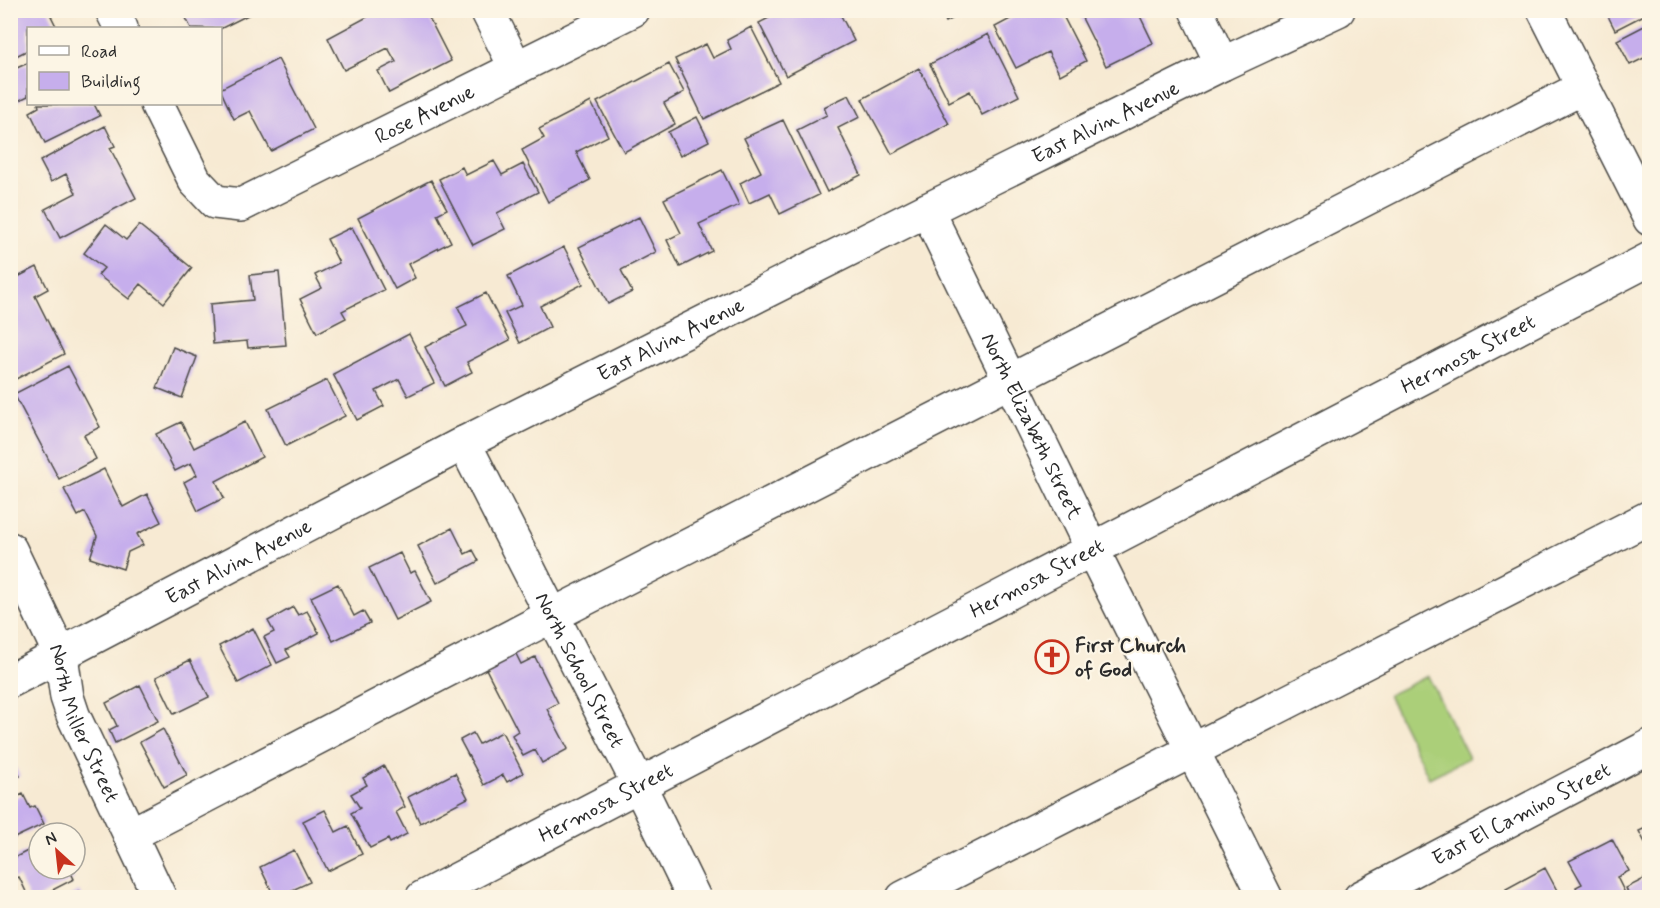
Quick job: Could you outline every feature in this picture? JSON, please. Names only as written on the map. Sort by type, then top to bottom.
[{"type":"street","points":[[112,10],[120,27]]},
{"type":"street","points":[[487,10],[516,68]]},
{"type":"street","name":"Rose Avenue","points":[[157,105],[195,181],[215,202],[241,205],[633,10]]},
{"type":"street","points":[[1196,10],[1222,64]]},
{"type":"street","name":"East Alvin Avenue","points":[[10,681],[464,443],[927,210],[1222,64],[1338,10]]},
{"type":"street","points":[[1544,10],[1650,219]]},
{"type":"street","points":[[130,836],[553,615],[1582,88]]},
{"type":"street","name":"North Elizabeth Street","points":[[927,210],[1092,549],[1266,897]]},
{"type":"street","name":"Hermosa Street","points":[[423,897],[1650,259]]},
{"type":"street","name":"North School Street","points":[[464,443],[639,784],[694,897]]},
{"type":"street","points":[[903,897],[1650,517]]},
{"type":"street","name":"North Miller Street","points":[[10,549],[61,656],[67,697],[73,715],[160,897]]},
{"type":"street","name":"East El Camino Street","points":[[1360,897],[1650,746]]},
{"type":"green space","points":[[1428,676],[1469,758],[1429,778],[1388,695]]},
{"type":"building","points":[[10,10],[48,10],[56,27],[27,27],[27,50],[10,59]]},
{"type":"building","points":[[182,10],[258,10],[222,28],[190,27]]},
{"type":"building","points":[[380,10],[425,10],[451,61],[389,93],[378,71],[396,62],[388,48],[344,70],[328,38]]},
{"type":"building","points":[[784,10],[838,10],[854,41],[786,76],[759,23]]},
{"type":"building","points":[[940,10],[969,10],[946,22]]},
{"type":"building","points":[[1027,10],[1060,10],[1086,61],[1060,75],[1048,52],[1016,68],[995,27]]},
{"type":"building","points":[[1078,10],[1137,10],[1153,43],[1106,66]]},
{"type":"building","points":[[1605,10],[1650,10],[1650,12],[1615,30]]},
{"type":"building","points":[[1650,23],[1650,55],[1630,65],[1617,40]]},
{"type":"building","points":[[751,27],[779,82],[704,119],[675,59],[706,44],[713,58],[731,49],[727,40]]},
{"type":"building","points":[[988,34],[1019,96],[982,115],[970,91],[949,102],[930,64]]},
{"type":"building","points":[[278,59],[314,129],[271,151],[250,111],[234,119],[222,93],[222,88]]},
{"type":"building","points":[[27,63],[27,96],[10,105],[10,71]]},
{"type":"building","points":[[669,64],[684,92],[664,103],[675,124],[624,152],[597,102]]},
{"type":"building","points":[[919,68],[949,124],[892,154],[862,99]]},
{"type":"building","points":[[849,95],[860,117],[838,128],[861,175],[827,192],[797,130],[827,115],[824,107]]},
{"type":"building","points":[[591,102],[608,136],[576,152],[590,180],[548,202],[522,150],[544,138],[539,129]]},
{"type":"building","points":[[38,105],[94,105],[100,116],[45,143],[30,112],[39,107]]},
{"type":"building","points":[[697,117],[709,141],[680,156],[668,132]]},
{"type":"building","points":[[783,120],[819,195],[780,214],[770,193],[749,203],[740,183],[761,172],[744,138]]},
{"type":"building","points":[[105,126],[115,146],[110,148],[136,198],[60,238],[45,209],[76,193],[66,174],[51,182],[40,161]]},
{"type":"building","points":[[494,161],[502,175],[523,164],[538,192],[497,213],[505,229],[473,245],[439,179],[462,167],[466,175]]},
{"type":"building","points":[[722,170],[739,205],[699,224],[712,251],[680,267],[667,240],[681,233],[664,199]]},
{"type":"building","points":[[431,180],[447,209],[437,214],[451,242],[408,264],[415,278],[395,289],[358,218]]},
{"type":"building","points":[[639,217],[656,252],[621,270],[632,292],[608,304],[579,247]]},
{"type":"building","points":[[106,224],[126,240],[139,225],[192,268],[164,303],[141,284],[129,299],[98,275],[104,268],[84,253]]},
{"type":"building","points":[[352,227],[384,290],[342,311],[346,318],[317,333],[300,299],[322,288],[315,275],[339,263],[327,239]]},
{"type":"building","points":[[564,247],[583,284],[540,306],[550,327],[520,343],[505,313],[522,305],[508,276]]},
{"type":"building","points":[[37,267],[48,289],[35,296],[64,354],[14,380],[10,374],[10,281]]},
{"type":"building","points":[[279,272],[286,345],[248,348],[247,341],[213,344],[210,304],[253,300],[250,275]]},
{"type":"building","points":[[486,293],[510,340],[467,362],[472,372],[445,386],[425,347],[467,326],[458,307]]},
{"type":"building","points":[[409,334],[434,383],[408,396],[399,379],[376,391],[384,406],[357,420],[333,374]]},
{"type":"building","points":[[173,347],[197,357],[182,398],[157,388]]},
{"type":"building","points":[[68,366],[100,427],[84,435],[96,459],[59,479],[14,394]]},
{"type":"building","points":[[327,380],[345,416],[286,446],[268,409]]},
{"type":"building","points":[[181,422],[194,448],[245,422],[262,457],[216,481],[224,498],[198,511],[184,482],[197,475],[191,463],[175,471],[156,434]]},
{"type":"building","points":[[104,469],[123,507],[147,494],[161,522],[137,534],[143,545],[128,552],[123,569],[90,558],[97,536],[85,512],[78,516],[64,489]]},
{"type":"building","points":[[452,528],[465,554],[473,550],[479,561],[437,583],[418,546]]},
{"type":"building","points":[[400,553],[410,573],[415,571],[431,602],[395,620],[369,568]]},
{"type":"building","points":[[338,584],[354,616],[363,611],[370,623],[333,641],[311,597]]},
{"type":"building","points":[[293,607],[298,615],[307,611],[319,633],[286,650],[290,657],[277,663],[264,637],[274,632],[268,621]]},
{"type":"building","points":[[253,628],[272,665],[238,683],[219,646]]},
{"type":"building","points":[[512,646],[521,664],[535,657],[558,703],[547,709],[568,749],[542,763],[535,750],[523,756],[512,735],[518,731],[482,661]]},
{"type":"building","points":[[190,660],[209,697],[174,714],[156,677]]},
{"type":"building","points":[[140,685],[158,721],[115,743],[109,730],[117,726],[106,703]]},
{"type":"building","points":[[163,729],[187,775],[164,787],[140,742]]},
{"type":"building","points":[[502,732],[523,773],[507,782],[503,775],[484,785],[460,740],[473,733],[479,744]]},
{"type":"building","points":[[10,757],[20,776],[10,780]]},
{"type":"building","points":[[384,766],[405,807],[396,812],[407,834],[390,843],[388,839],[370,848],[351,813],[360,808],[351,794],[367,785],[363,778]]},
{"type":"building","points":[[455,773],[468,798],[420,823],[408,797]]},
{"type":"building","points":[[23,794],[30,808],[35,806],[42,821],[27,821],[27,832],[10,840],[10,800]]},
{"type":"building","points":[[325,810],[336,832],[348,826],[362,854],[328,871],[303,821]]},
{"type":"building","points":[[1650,826],[1650,852],[1639,831]]},
{"type":"building","points":[[1612,839],[1629,871],[1617,877],[1627,897],[1581,898],[1576,887],[1582,884],[1569,861]]},
{"type":"building","points":[[294,850],[310,882],[275,898],[260,867]]},
{"type":"building","points":[[27,851],[27,881],[70,881],[37,898],[29,898],[19,877],[14,879],[10,872],[10,860]]},
{"type":"building","points":[[1545,868],[1561,898],[1511,898],[1506,889]]},
{"type":"building","points":[[1650,876],[1650,898],[1630,898],[1626,888]]},
{"type":"building","points":[[79,891],[83,898],[66,898]]},
{"type":"place","name":"First Church of God","points":[[1052,657]]}]
